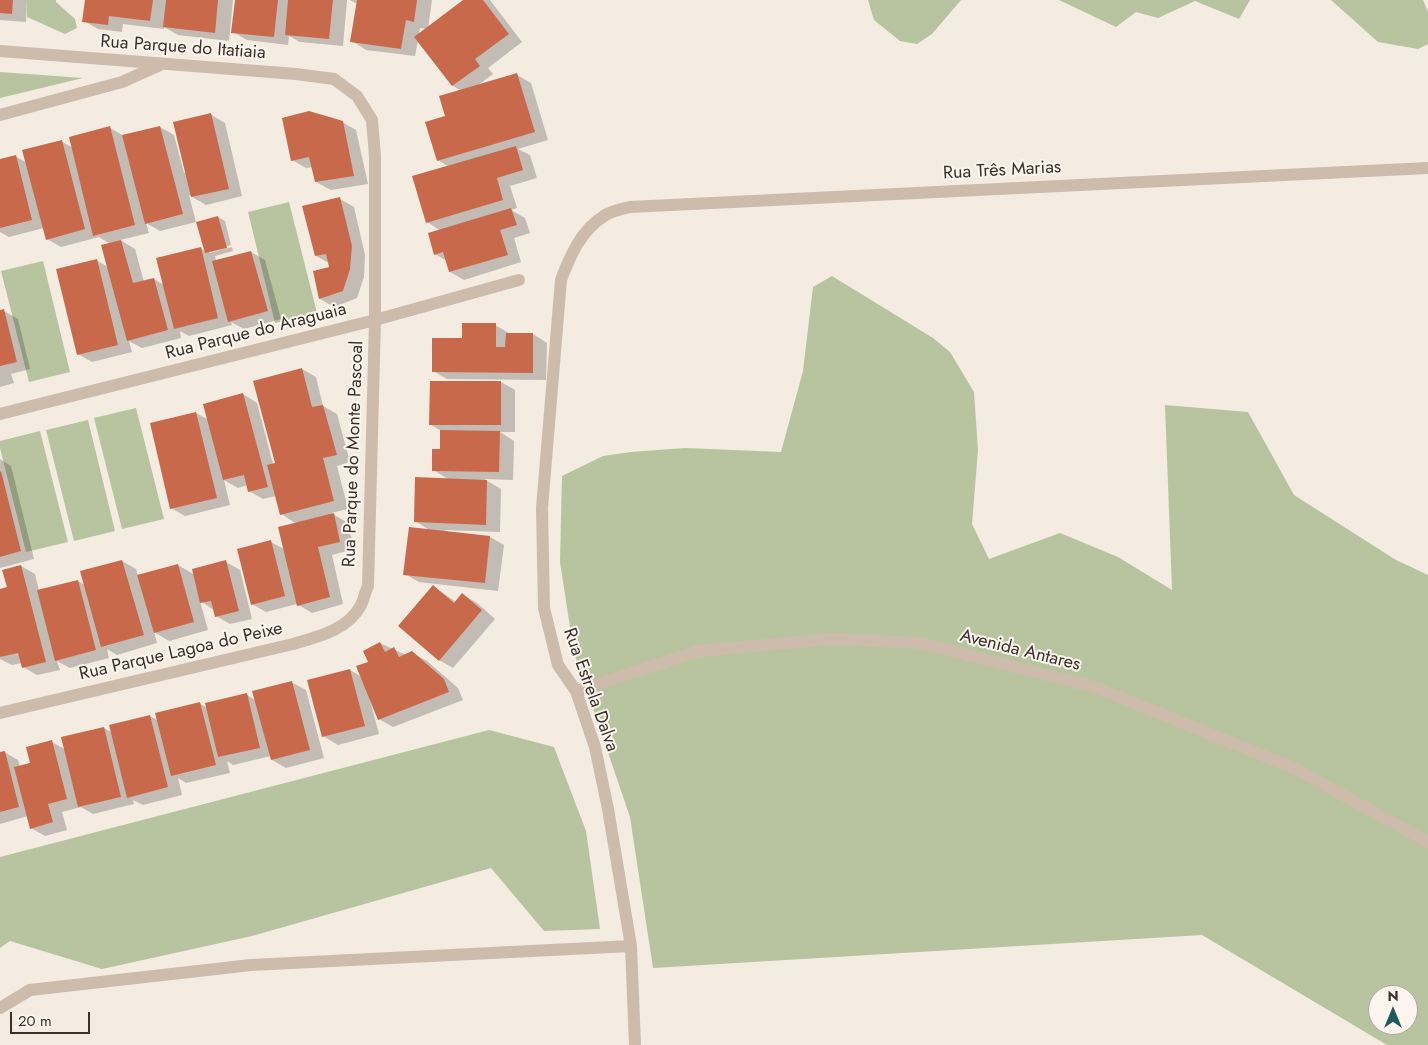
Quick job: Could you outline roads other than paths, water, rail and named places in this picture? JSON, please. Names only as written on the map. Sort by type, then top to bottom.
[{"type":"street","name":"Rua Parque do Itatiaia","points":[[0,51],[296,74],[334,79],[357,96]]},
{"type":"street","points":[[0,114],[122,82],[162,64]]},
{"type":"street","name":"Rua Parque do Monte Pascoal","points":[[357,96],[372,120],[375,156],[375,320],[368,586],[361,606]]},
{"type":"street","name":"Rua Três Marias","points":[[585,232],[604,215],[630,207],[1428,168]]},
{"type":"street","name":"Rua Estrela Dalva","points":[[585,232],[570,256],[561,280],[542,508],[544,608],[558,665],[576,691],[595,747],[631,946],[635,1045]]},
{"type":"street","name":"Rua Parque do Araguaia","points":[[0,414],[375,320],[520,280]]},
{"type":"street","name":"Rua Parque Lagoa do Peixe","points":[[0,713],[293,644],[323,635],[345,624],[361,606]]},
{"type":"street","name":"Avenida Antares","points":[[576,691],[699,651],[832,639],[920,643],[1097,688],[1294,768],[1428,842]]},
{"type":"street","points":[[0,1008],[30,990],[251,965],[631,946]]}]
